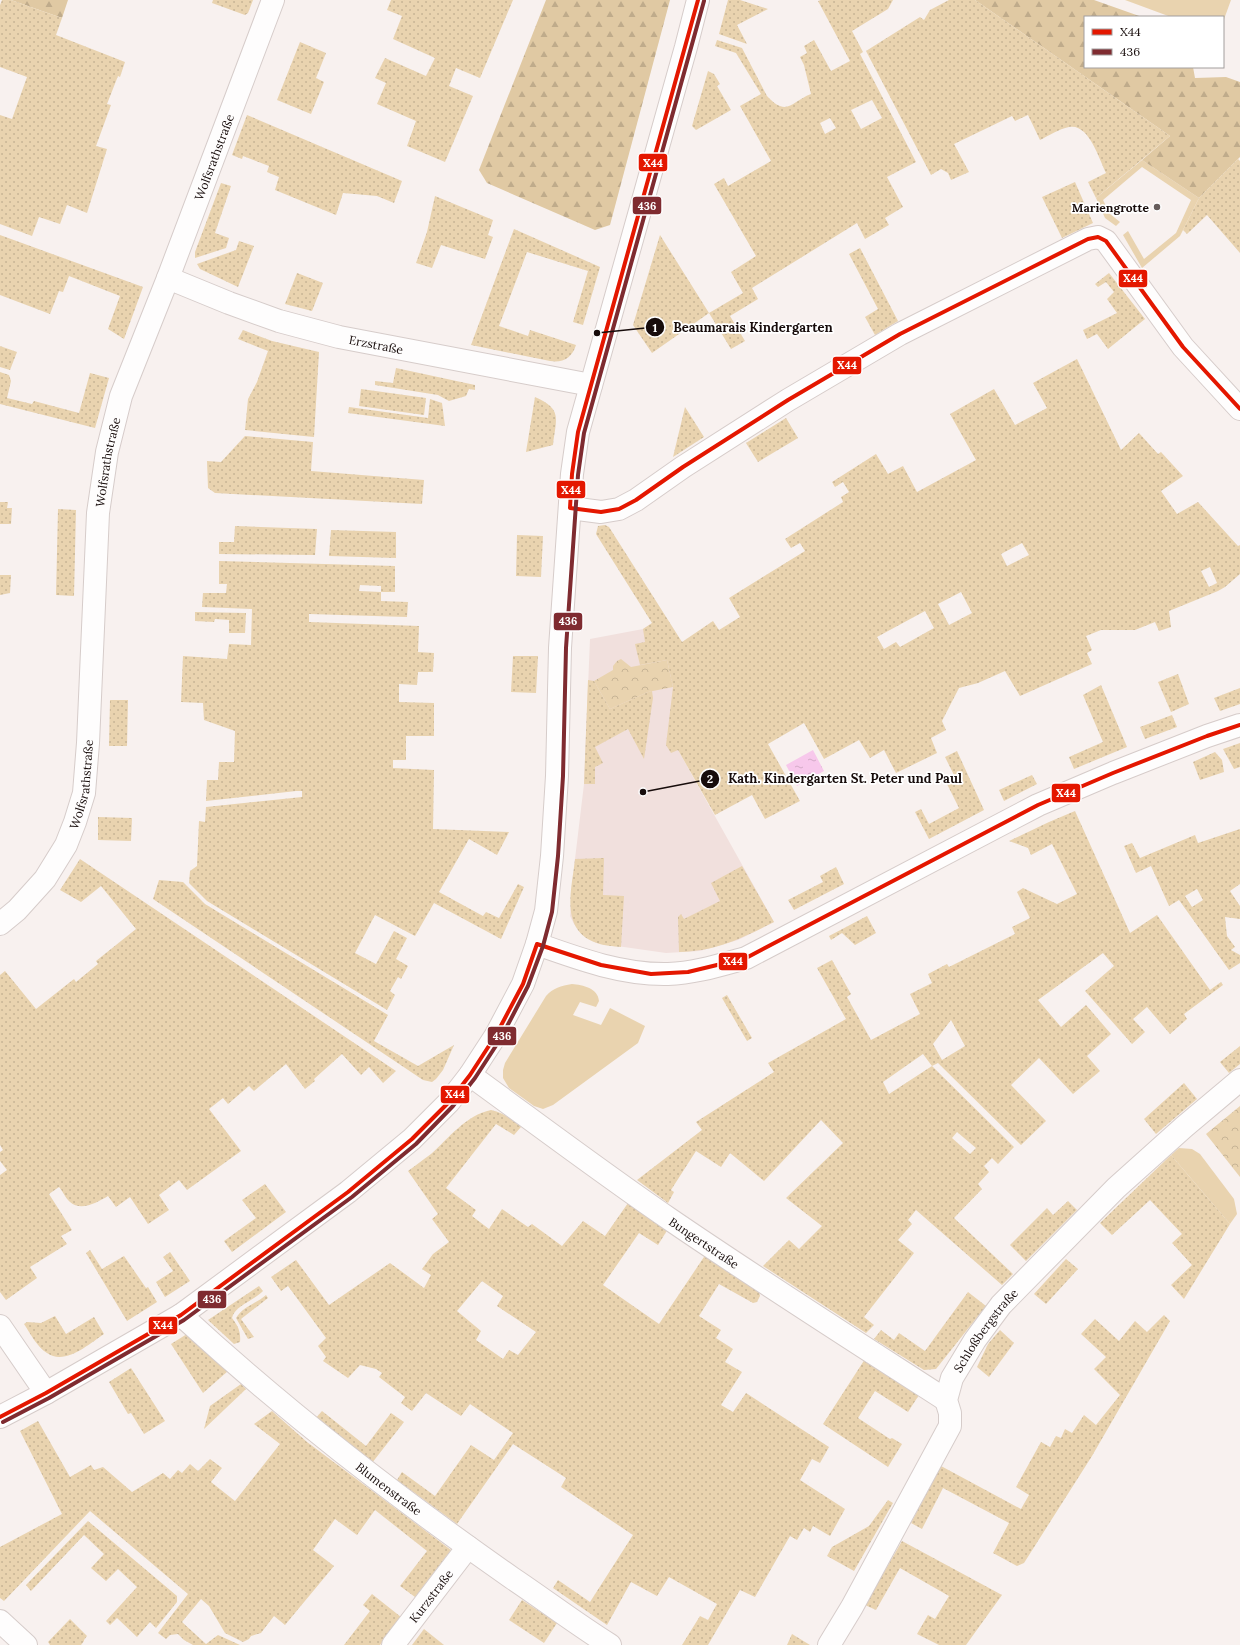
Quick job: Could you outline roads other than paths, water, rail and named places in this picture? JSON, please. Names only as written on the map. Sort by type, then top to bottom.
[{"type":"street","name":"Wolfsrathstraße","points":[[0,924],[17,910],[45,879],[66,845],[84,793],[88,743],[98,513],[107,452],[121,396],[168,278],[273,0]]},
{"type":"street","points":[[0,1417],[46,1393],[181,1315],[348,1192],[412,1139],[449,1102],[470,1075],[496,1035],[523,984],[537,944],[546,911],[552,856],[557,776],[560,648],[572,474],[578,432],[698,0]]},
{"type":"street","points":[[570,508],[601,512],[618,509],[636,500],[683,467],[781,404],[900,334],[1088,239],[1098,237],[1106,241],[1183,346],[1240,409]]},
{"type":"street","name":"Erzstraße","points":[[168,278],[229,303],[279,320],[339,337],[591,385]]},
{"type":"street","points":[[537,944],[578,959],[633,972],[668,974],[709,968],[746,958],[1038,805],[1121,770],[1207,736],[1240,725]]},
{"type":"street","name":"Bungertstraße","points":[[470,1075],[551,1136],[681,1227],[787,1298],[946,1400]]},
{"type":"street","name":"Schloßbergstraße","points":[[829,1645],[852,1607],[950,1426],[950,1413],[946,1400],[952,1378],[975,1340],[1001,1305],[1116,1188],[1184,1127],[1240,1080]]},
{"type":"street","name":"Blumenstraße","points":[[181,1315],[274,1398],[341,1452],[468,1547],[602,1643]]},
{"type":"street","points":[[0,1326],[46,1393]]},
{"type":"street","name":"Kurzstraße","points":[[393,1645],[468,1547]]},
{"type":"street","points":[[0,1621],[26,1645]]},
{"type":"water","points":[[813,750],[824,771],[797,786],[786,765]]},
{"type":"place","name":"Mariengrotte","points":[[1157,207]]},
{"type":"place","name":"Beaumarais Kindergarten","points":[[597,333]]},
{"type":"place","name":"Kath. Kindergarten St. Peter und Paul","points":[[643,792]]}]
